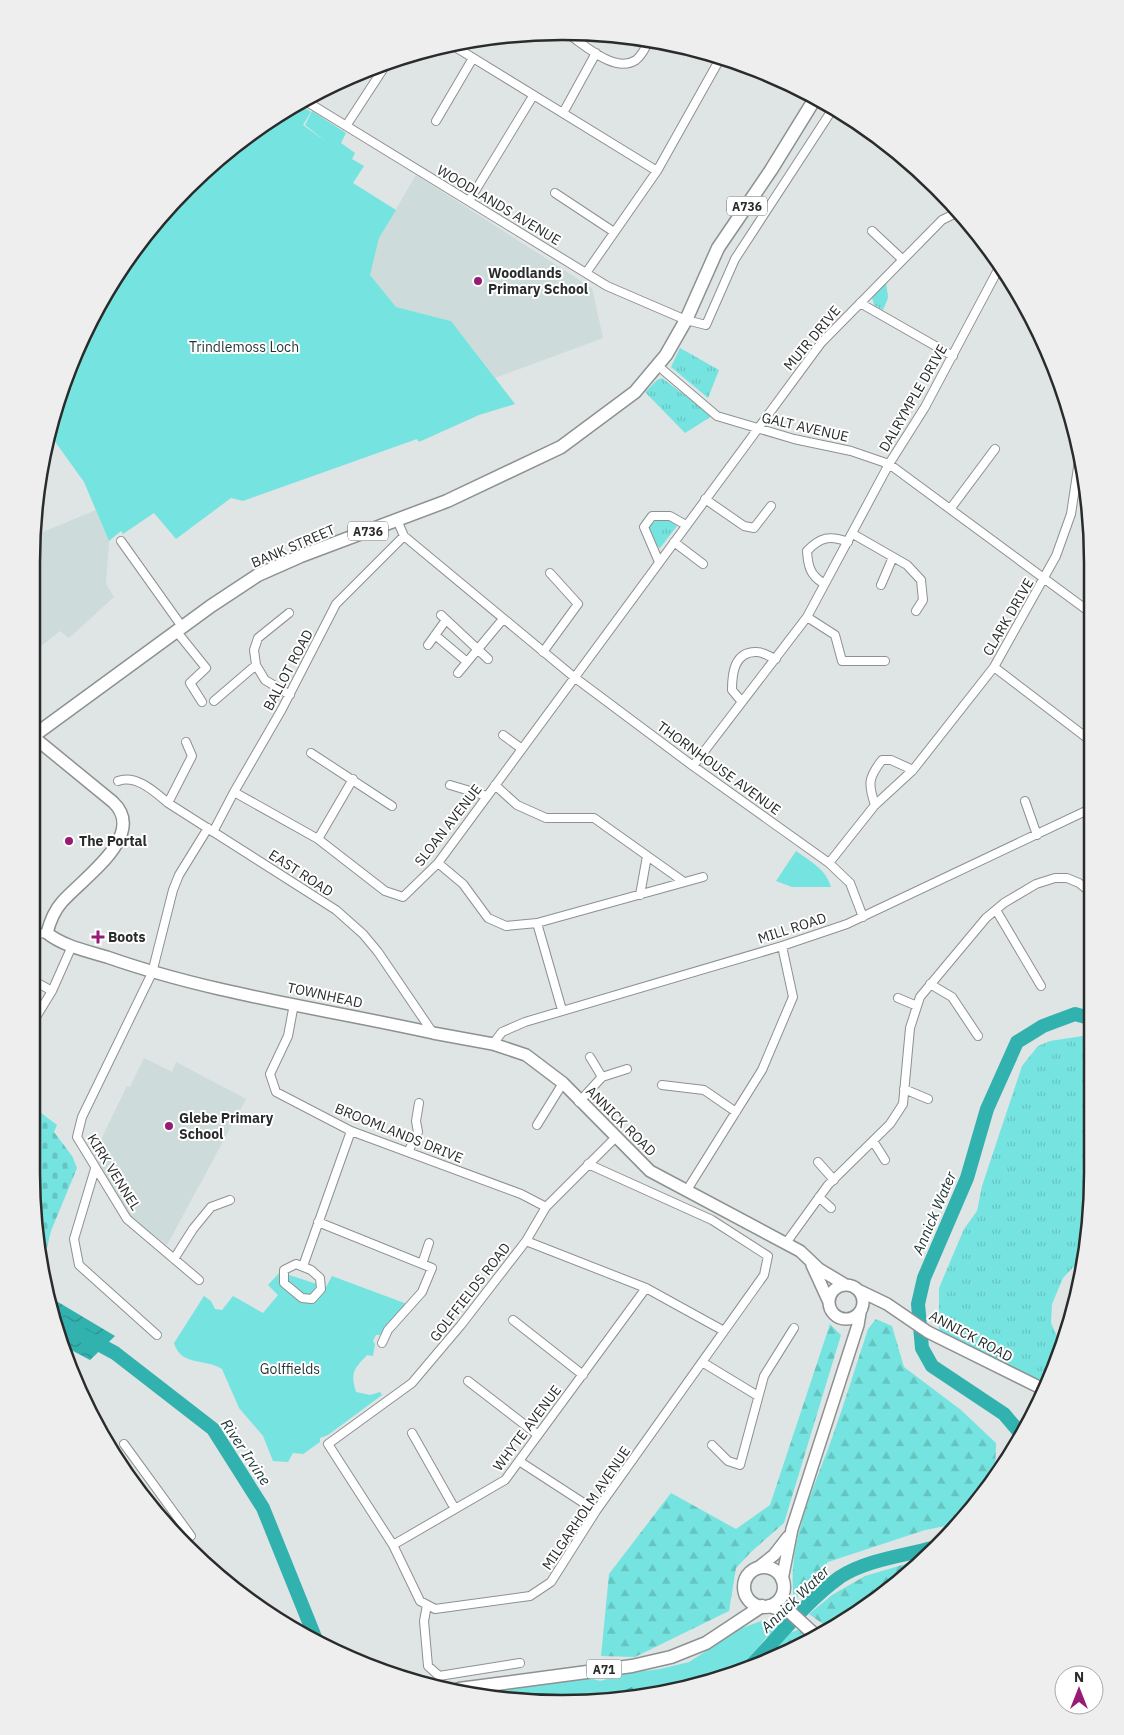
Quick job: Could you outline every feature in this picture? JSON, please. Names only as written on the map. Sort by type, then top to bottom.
[{"type":"main road","name":"BANK STREET","points":[[40,731],[258,575],[446,501],[561,447],[636,392],[666,355],[686,320],[718,248],[772,170],[812,104]]},
{"type":"main road","points":[[40,742],[113,802],[122,811],[125,821],[123,832],[115,847],[61,903],[41,933]]},
{"type":"main road","name":"TOWNHEAD","points":[[41,933],[72,946],[152,973],[493,1044]]},
{"type":"main road","name":"ANNICK ROAD","points":[[493,1044],[526,1055],[563,1084],[650,1171],[800,1251],[827,1276],[844,1284]]},
{"type":"main road","name":"ANNICK ROAD","points":[[810,1261],[829,1302]]},
{"type":"main road","points":[[783,1585],[792,1529],[858,1325],[861,1311],[863,1297],[860,1291],[854,1286],[844,1284],[832,1292],[829,1302],[833,1313],[843,1319],[848,1331],[850,1346]]},
{"type":"main road","name":"ANNICK ROAD","points":[[860,1291],[887,1304],[928,1332],[1038,1386]]},
{"type":"main road","points":[[843,1319],[853,1318],[861,1311],[887,1304]]},
{"type":"main road","points":[[739,1620],[745,1594],[744,1584],[748,1574],[783,1546],[792,1529]]},
{"type":"main road","points":[[759,1567],[770,1568],[776,1571],[783,1585],[790,1612]]},
{"type":"main road","name":"A71","points":[[472,1687],[632,1666],[671,1657],[706,1643],[739,1620],[776,1602],[783,1585]]},
{"type":"main road","points":[[745,1594],[753,1603],[790,1612],[811,1631]]},
{"type":"street","points":[[578,40],[616,63],[628,63],[641,54],[645,47]]},
{"type":"street","points":[[460,50],[657,170]]},
{"type":"street","points":[[563,113],[596,53]]},
{"type":"street","points":[[436,121],[473,58]]},
{"type":"street","points":[[586,273],[657,170],[717,64]]},
{"type":"street","points":[[346,126],[381,73]]},
{"type":"street","points":[[469,201],[534,96]]},
{"type":"street","name":"WOODLANDS AVENUE","points":[[311,105],[607,286],[686,320]]},
{"type":"street","points":[[686,320],[706,325],[736,259],[829,114]]},
{"type":"street","points":[[555,193],[614,232]]},
{"type":"street","name":"MUIR DRIVE","points":[[574,677],[821,343],[902,259],[942,220],[951,215]]},
{"type":"street","points":[[872,231],[902,259]]},
{"type":"street","name":"DALRYMPLE DRIVE","points":[[693,766],[806,617],[823,583],[853,534],[889,464],[925,407],[996,273]]},
{"type":"street","points":[[860,303],[953,356]]},
{"type":"street","name":"GALT AVENUE","points":[[657,365],[718,416],[756,429],[851,451],[889,464],[1084,608]]},
{"type":"street","points":[[951,508],[995,448]]},
{"type":"street","name":"CLARK DRIVE","points":[[829,863],[875,805],[913,770],[994,667],[1056,556],[1072,514],[1077,477]]},
{"type":"street","points":[[705,499],[744,526],[754,528],[772,506]]},
{"type":"street","points":[[659,562],[644,527],[652,516],[670,516],[686,525]]},
{"type":"street","name":"THORNHOUSE AVENUE","points":[[397,520],[404,536],[574,677],[693,766],[829,863],[850,883],[863,917]]},
{"type":"street","points":[[853,534],[907,566],[922,580],[923,600],[916,611]]},
{"type":"street","name":"BALLOT ROAD","points":[[211,830],[290,695],[336,604],[404,536]]},
{"type":"street","points":[[823,583],[814,578],[808,566],[807,552],[817,540],[832,537],[848,542]]},
{"type":"street","points":[[121,540],[206,668],[190,683],[202,702]]},
{"type":"street","points":[[674,542],[703,564]]},
{"type":"street","points":[[881,585],[893,557]]},
{"type":"street","points":[[544,652],[578,604],[550,573]]},
{"type":"street","points":[[288,613],[258,638],[254,650],[256,665],[265,680],[290,695]]},
{"type":"street","points":[[428,645],[443,617],[488,659]]},
{"type":"street","points":[[806,617],[836,635],[842,662],[885,662]]},
{"type":"street","points":[[458,673],[503,619]]},
{"type":"street","points":[[435,635],[467,662]]},
{"type":"street","points":[[742,702],[732,690],[732,672],[739,658],[756,652],[776,659]]},
{"type":"street","points":[[214,701],[256,665]]},
{"type":"street","points":[[994,667],[1084,736]]},
{"type":"street","name":"SLOAN AVENUE","points":[[234,792],[318,839],[385,891],[402,897],[438,863],[574,677]]},
{"type":"street","points":[[503,735],[522,749]]},
{"type":"street","points":[[168,802],[192,756],[186,742]]},
{"type":"street","points":[[311,753],[392,806]]},
{"type":"street","points":[[875,805],[871,791],[871,774],[882,760],[891,760],[913,770]]},
{"type":"street","points":[[318,839],[353,779]]},
{"type":"street","name":"EAST ROAD","points":[[118,781],[129,780],[148,786],[168,802],[336,910],[378,952],[433,1033]]},
{"type":"street","points":[[450,785],[487,796]]},
{"type":"street","points":[[495,785],[517,805],[546,818],[594,818],[684,882]]},
{"type":"street","points":[[1025,801],[1037,835]]},
{"type":"street","name":"MILL ROAD","points":[[493,1044],[498,1035],[513,1026],[782,946],[863,917],[1084,812]]},
{"type":"street","name":"KIRK VENNEL","points":[[199,1280],[127,1219],[77,1137],[80,1124],[152,973],[173,890],[179,875],[211,830]]},
{"type":"street","points":[[640,894],[647,856]]},
{"type":"street","points":[[438,863],[463,884],[488,918],[506,926],[537,923],[703,877]]},
{"type":"street","points":[[786,1243],[834,1180],[890,1124],[903,1104],[910,1028],[920,997],[930,984],[986,918],[1036,884],[1055,878],[1067,878],[1084,887]]},
{"type":"street","points":[[996,910],[1041,986]]},
{"type":"street","points":[[537,923],[562,1010]]},
{"type":"street","points":[[40,1010],[52,991],[72,946]]},
{"type":"street","points":[[687,1190],[762,1070],[793,997],[782,946]]},
{"type":"street","points":[[40,984],[52,991]]},
{"type":"street","points":[[930,984],[952,997],[978,1036]]},
{"type":"street","points":[[898,998],[917,1006]]},
{"type":"street","name":"BROOMLANDS DRIVE","points":[[294,1004],[288,1036],[270,1074],[276,1092],[351,1131],[521,1194],[546,1207]]},
{"type":"street","points":[[590,1057],[602,1077]]},
{"type":"street","points":[[579,1102],[602,1077],[627,1069]]},
{"type":"street","points":[[537,1125],[563,1084]]},
{"type":"street","points":[[662,1085],[704,1090],[736,1112]]},
{"type":"street","points":[[904,1089],[928,1099]]},
{"type":"street","points":[[408,1152],[418,1132],[416,1121],[419,1103]]},
{"type":"street","points":[[303,1266],[351,1131]]},
{"type":"street","name":"GOLFFIELDS ROAD","points":[[393,1545],[328,1444],[412,1384],[461,1325],[526,1241],[546,1207],[615,1138]]},
{"type":"street","points":[[873,1141],[885,1160]]},
{"type":"street","points":[[818,1162],[834,1180]]},
{"type":"street","name":"MILGARHOLM AVENUE","points":[[427,1605],[435,1609],[530,1596],[551,1582],[596,1511],[764,1275],[768,1256],[712,1220],[588,1164]]},
{"type":"street","points":[[95,1169],[74,1239],[78,1265],[157,1335]]},
{"type":"street","points":[[820,1197],[831,1208]]},
{"type":"street","points":[[174,1259],[193,1229],[211,1207],[230,1200]]},
{"type":"street","points":[[318,1222],[432,1268],[422,1292],[388,1330],[382,1343]]},
{"type":"street","points":[[526,1241],[646,1288],[724,1331]]},
{"type":"street","points":[[422,1264],[429,1243]]},
{"type":"street","points":[[296,1264],[303,1266],[315,1272],[321,1282],[320,1292],[310,1299],[298,1295],[285,1286],[283,1280],[283,1272],[287,1267],[296,1264]]},
{"type":"street","name":"WHYTE AVENUE","points":[[393,1545],[505,1480],[646,1288]]},
{"type":"street","points":[[513,1320],[583,1375]]},
{"type":"street","points":[[712,1445],[728,1461],[740,1464],[764,1376],[794,1328]]},
{"type":"street","points":[[702,1362],[758,1396]]},
{"type":"street","points":[[468,1381],[538,1435]]},
{"type":"street","points":[[412,1433],[455,1509]]},
{"type":"street","points":[[124,1444],[191,1536],[189,1537]]},
{"type":"street","points":[[519,1461],[596,1511]]},
{"type":"street","points":[[393,1545],[420,1601],[427,1605],[424,1621],[428,1666],[439,1676],[520,1664]]},
{"type":"shaded area","name":"Woodlands Primary School","points":[[416,175],[592,288],[603,338],[495,378],[451,321],[396,307],[369,275],[379,238]]},
{"type":"shaded area","points":[[96,510],[109,541],[106,584],[114,597],[69,638],[60,631],[40,647],[40,562],[41,533]]},
{"type":"shaded area","name":"Glebe Primary School","points":[[144,1058],[172,1072],[176,1062],[246,1099],[167,1245],[129,1216],[94,1154],[127,1086],[130,1087]]},
{"type":"green space","name":"Trindlemoss Loch","points":[[305,108],[311,112],[303,125],[327,142],[305,125],[312,111],[346,133],[341,143],[355,153],[352,159],[364,166],[353,183],[396,210],[379,238],[370,275],[396,307],[451,321],[515,404],[479,415],[419,442],[417,439],[243,501],[231,498],[176,539],[154,513],[123,534],[121,531],[109,541],[84,482],[55,441],[68,394],[80,362],[110,301],[148,244],[193,193],[244,148]]},
{"type":"green space","points":[[886,282],[888,298],[883,310],[874,305],[872,297]]},
{"type":"green space","points":[[680,348],[719,370],[708,398],[671,367]]},
{"type":"green space","points":[[662,378],[712,416],[685,433],[645,392],[657,380]]},
{"type":"green space","points":[[657,519],[670,521],[677,526],[660,548],[654,544],[648,528]]},
{"type":"green space","points":[[796,851],[826,875],[831,887],[792,887],[776,881]]},
{"type":"green space","points":[[1084,1036],[1083,1207],[1076,1265],[1063,1278],[1052,1304],[1051,1323],[1057,1337],[1040,1382],[942,1333],[939,1329],[939,1288],[964,1229],[977,1211],[982,1186],[1022,1066],[1038,1046],[1050,1041]]},
{"type":"green space","points":[[40,1112],[57,1125],[54,1132],[72,1156],[77,1168],[51,1231],[47,1248],[44,1241],[41,1207]]},
{"type":"green space","name":"Golffields","points":[[280,1272],[326,1287],[332,1276],[407,1304],[380,1335],[376,1335],[373,1341],[375,1344],[373,1356],[367,1355],[354,1371],[353,1380],[356,1392],[370,1395],[380,1392],[382,1395],[328,1435],[320,1438],[320,1442],[303,1454],[293,1453],[288,1462],[273,1461],[263,1436],[239,1408],[222,1369],[182,1356],[177,1351],[174,1343],[204,1296],[211,1301],[215,1309],[222,1310],[233,1296],[263,1313],[278,1295],[268,1285]]},
{"type":"green space","points":[[876,1319],[892,1326],[904,1367],[961,1410],[996,1443],[995,1464],[976,1491],[946,1526],[925,1530],[828,1562],[794,1601],[794,1559],[797,1538],[868,1329]]},
{"type":"green space","points":[[830,1324],[841,1335],[784,1523],[736,1568],[729,1611],[635,1657],[601,1656],[609,1574],[671,1493],[736,1529],[770,1505]]},
{"type":"green space","points":[[908,1563],[880,1587],[824,1625],[809,1614],[832,1595],[865,1576]]},
{"type":"green space","points":[[764,1620],[782,1623],[765,1639],[747,1661],[697,1677],[664,1685],[596,1694],[528,1694],[490,1690],[591,1678],[602,1681],[612,1675],[660,1669],[689,1662],[742,1628]]},
{"type":"green space","points":[[800,1629],[807,1633],[761,1655],[779,1637]]},
{"type":"water","points":[[56,1302],[115,1336],[90,1360],[71,1350]]},
{"type":"water","points":[[632,1687],[634,1690],[624,1692]]},
{"type":"waterway","name":"Annick Water","points":[[1017,1429],[1004,1414],[932,1366],[922,1348],[918,1304],[924,1278],[967,1178],[987,1109],[1017,1042],[1043,1026],[1075,1014],[1084,1017]]},
{"type":"waterway","name":"River Irvine","points":[[63,1325],[115,1353],[213,1429],[263,1508],[313,1631]]},
{"type":"waterway","name":"Annick Water","points":[[760,1656],[803,1609],[840,1577],[873,1562],[922,1550]]},
{"type":"place","name":"Woodlands Primary School","points":[[478,281]]},
{"type":"place","name":"The Portal","points":[[69,841]]},
{"type":"place","name":"Boots","points":[[98,937]]},
{"type":"place","name":"Glebe Primary School","points":[[169,1126]]}]
